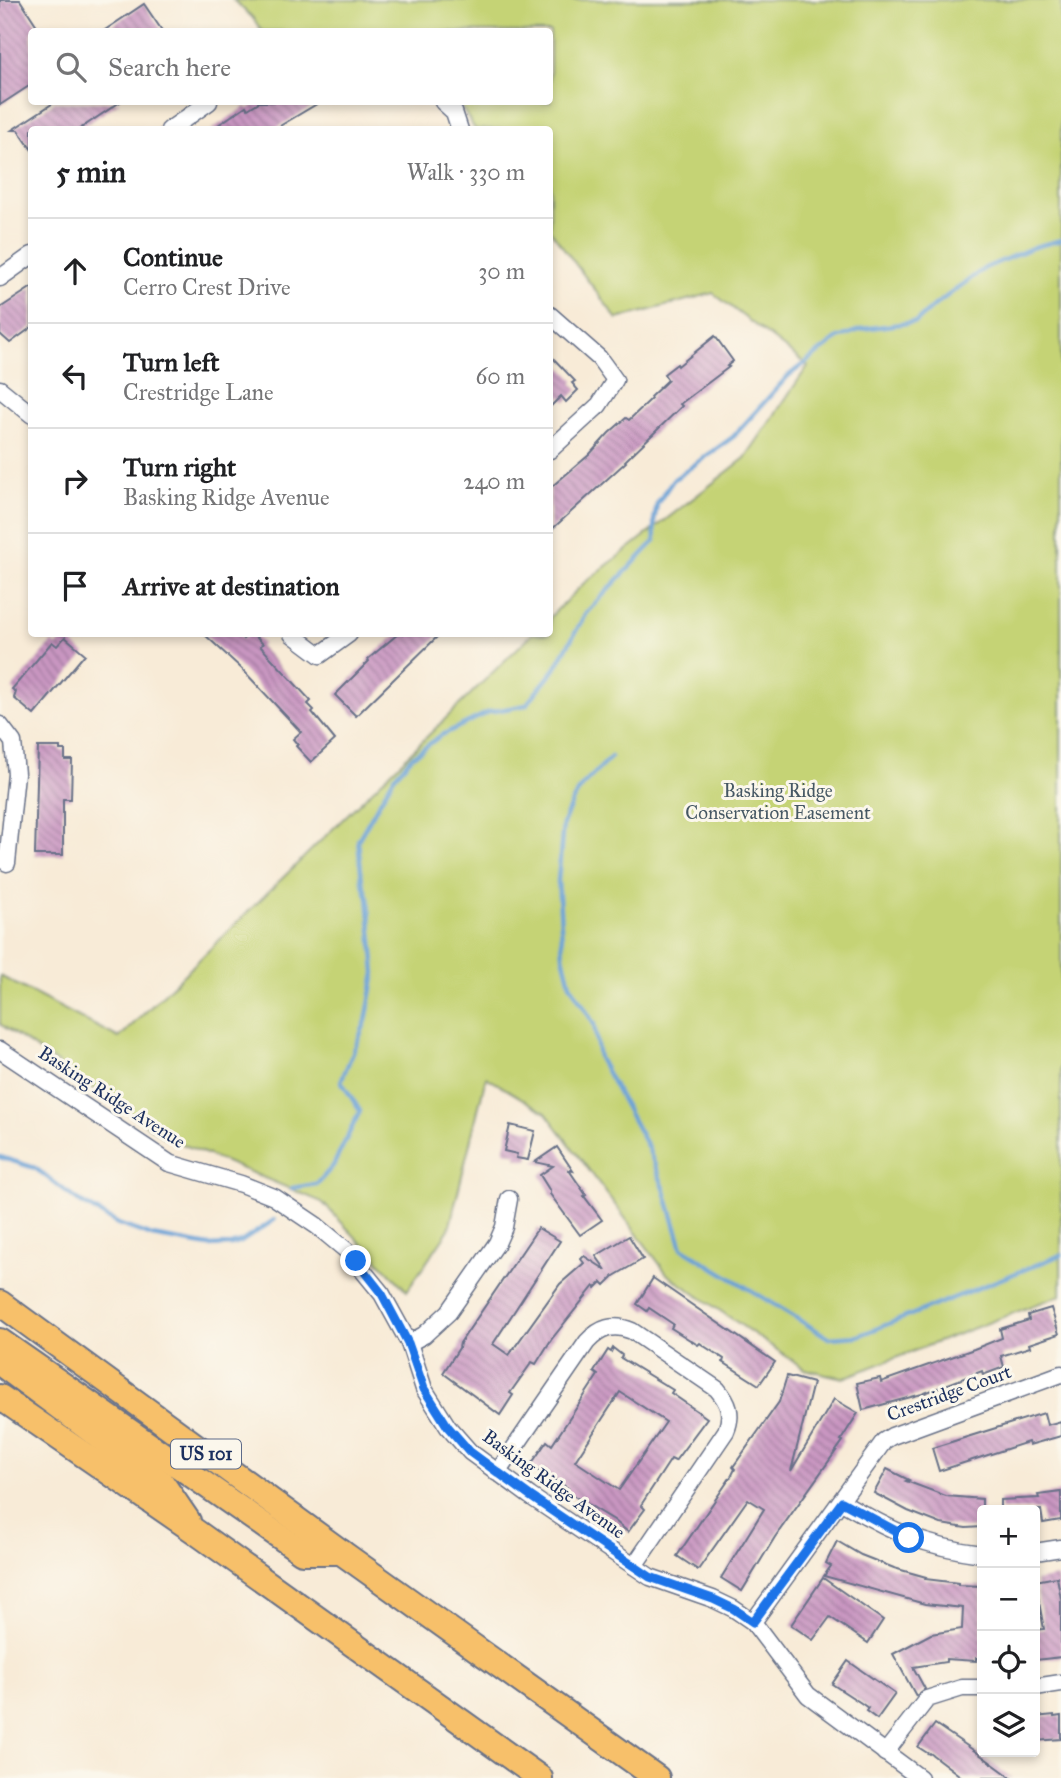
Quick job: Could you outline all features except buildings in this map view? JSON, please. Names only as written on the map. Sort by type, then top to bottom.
[{"type":"highway","name":"US 101","points":[[0,1303],[657,1778]]},
{"type":"highway","points":[[0,1341],[302,1552],[341,1552]]},
{"type":"highway","points":[[0,1363],[162,1483],[196,1532]]},
{"type":"highway","points":[[0,1396],[196,1532],[540,1778]]},
{"type":"street","points":[[175,126],[205,105]]},
{"type":"street","points":[[446,105],[454,112],[459,126]]},
{"type":"street","points":[[0,278],[28,258]]},
{"type":"street","points":[[553,318],[599,358],[615,380],[599,405],[553,447]]},
{"type":"street","points":[[0,389],[28,412]]},
{"type":"street","points":[[296,637],[320,655],[345,637]]},
{"type":"street","points":[[0,725],[13,742],[16,774],[7,863]]},
{"type":"street","name":"Basking Ridge Avenue","points":[[0,1050],[169,1163],[241,1184],[274,1197],[317,1226],[346,1250],[382,1294],[408,1343],[424,1389],[448,1427],[470,1452],[634,1566],[669,1585],[713,1599],[753,1622],[808,1695],[920,1778]]},
{"type":"street","points":[[408,1343],[438,1325],[498,1243],[509,1199]]},
{"type":"street","points":[[498,1473],[596,1332],[607,1327],[621,1326],[632,1331],[725,1398],[730,1420],[726,1431],[634,1566]]},
{"type":"street","name":"Crestridge Court","points":[[753,1622],[842,1502],[878,1447],[892,1436],[1061,1374]]},
{"type":"street","points":[[842,1502],[909,1538],[930,1545],[977,1553]]},
{"type":"street","points":[[1040,1551],[1061,1548]]},
{"type":"street","points":[[1040,1687],[1061,1684]]},
{"type":"street","points":[[885,1753],[927,1699],[962,1688],[977,1688]]},
{"type":"green space","name":"Basking Ridge Conservation Easement","points":[[233,0],[1061,0],[1061,1295],[843,1378],[805,1369],[668,1275],[546,1113],[486,1077],[449,1229],[407,1291],[322,1202],[163,1136],[0,1024],[0,976],[119,1038],[529,637],[553,637],[553,614],[583,584],[745,458],[808,366],[713,293],[617,319],[553,234],[553,126],[473,126],[460,105],[553,105],[553,28],[260,28]]},
{"type":"waterway","points":[[292,1188],[317,1184],[333,1166],[360,1111],[341,1081],[366,1021],[375,973],[368,898],[362,881],[358,840],[394,777],[412,757],[440,736],[489,712],[526,705],[555,669],[586,613],[655,541],[657,504],[673,480],[733,437],[788,376],[838,338],[862,329],[916,322],[985,268],[1034,247],[1061,240]]},
{"type":"waterway","points":[[611,757],[582,786],[563,823],[558,881],[563,956],[570,984],[594,1024],[599,1058],[648,1148],[664,1188],[682,1248],[829,1338],[858,1336],[1061,1255]]},
{"type":"waterway","points":[[0,1157],[35,1168],[77,1200],[118,1224],[152,1236],[209,1246],[231,1245],[241,1242],[274,1220]]},
{"type":"route","points":[[356,1261],[382,1294],[408,1343],[424,1389],[448,1427],[470,1452],[650,1577],[713,1599],[753,1622],[842,1502],[909,1538]]}]
